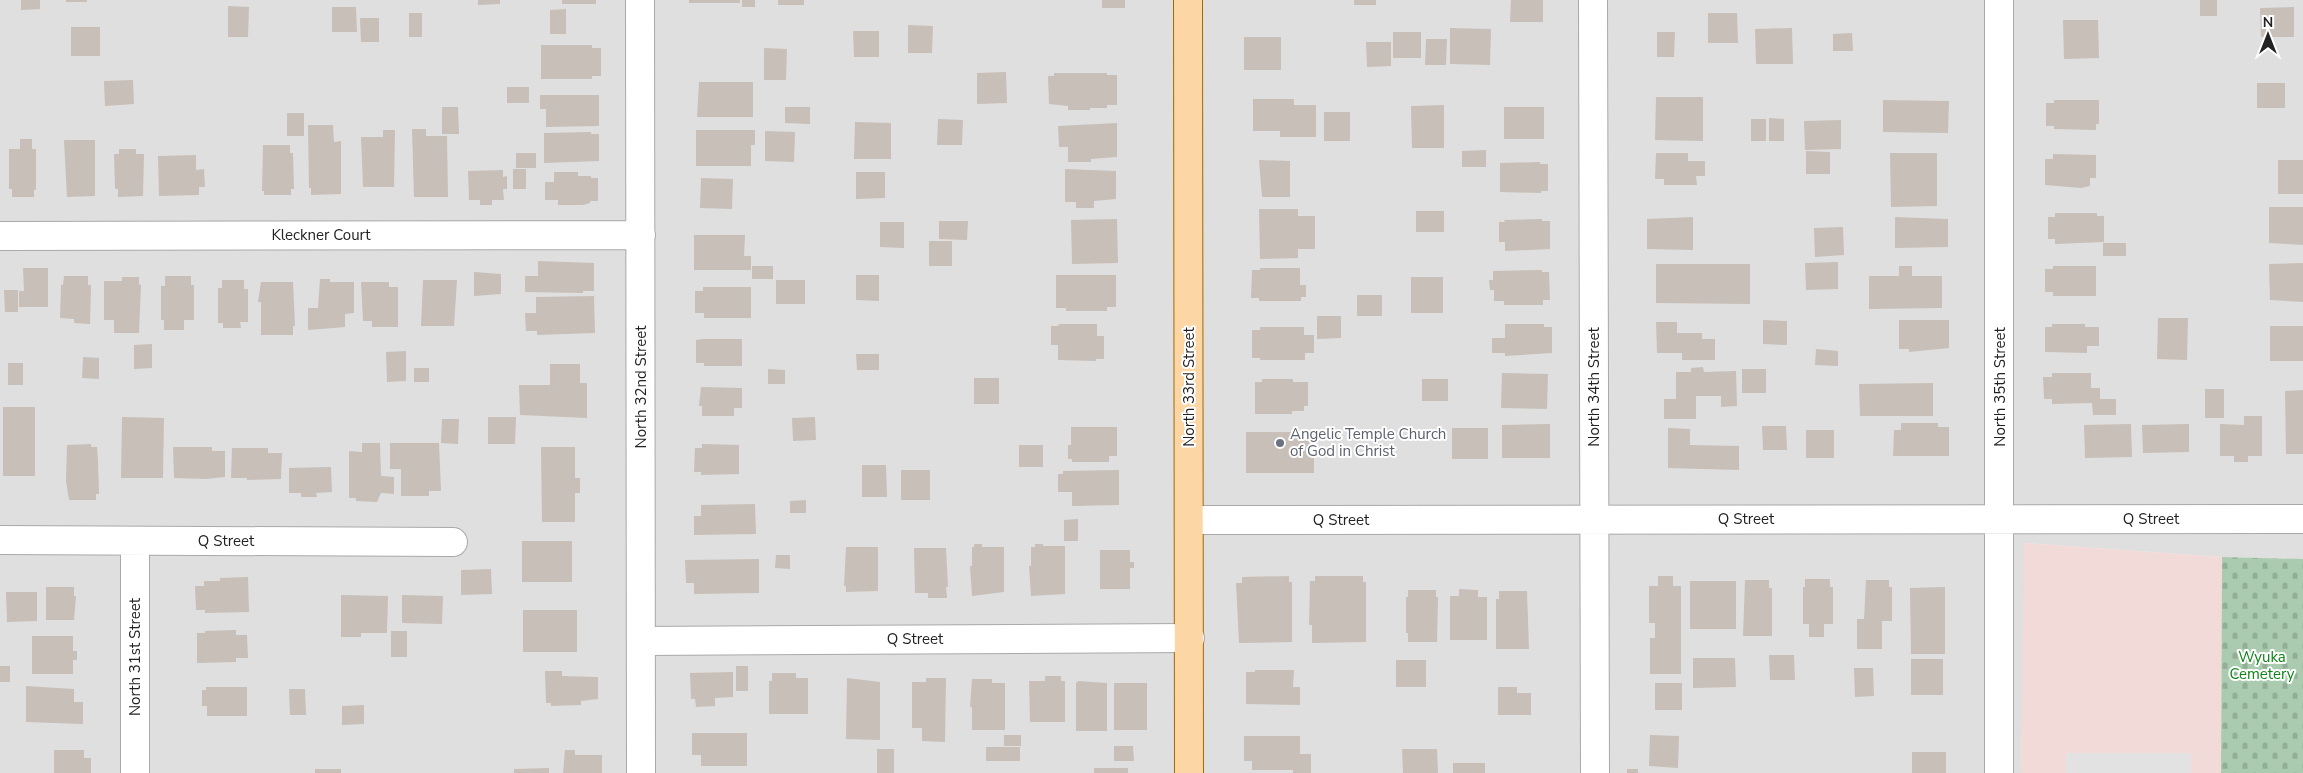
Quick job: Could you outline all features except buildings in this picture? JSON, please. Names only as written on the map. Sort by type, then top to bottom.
[{"type":"main road","name":"North 33rd Street","points":[[1188,0],[1189,773]]},
{"type":"street","name":"North 32nd Street","points":[[640,0],[642,773]]},
{"type":"street","name":"North 34th Street","points":[[1593,0],[1595,773]]},
{"type":"street","name":"North 35th Street","points":[[1998,0],[2000,773]]},
{"type":"street","name":"Kleckner Court","points":[[0,236],[641,234]]},
{"type":"street","name":"Q Street","points":[[1189,520],[2303,518]]},
{"type":"street","name":"Q Street","points":[[0,540],[453,542]]},
{"type":"street","name":"North 31st Street","points":[[135,541],[135,773]]},
{"type":"street","name":"Q Street","points":[[641,641],[1190,638]]},
{"type":"shaded area","points":[[0,0],[2303,0],[2303,559],[2222,557],[2025,543],[2021,773],[0,773]]},
{"type":"shaded area","points":[[2024,543],[2222,557],[2221,773],[2021,773]]},
{"type":"shaded area","points":[[2066,753],[2191,753],[2191,773],[2066,773]]},
{"type":"green space","name":"Wyuka Cemetery","points":[[2222,557],[2303,559],[2303,773],[2221,773]]},
{"type":"place","name":"Angelic Temple Church of God in Christ","points":[[1280,443]]}]
